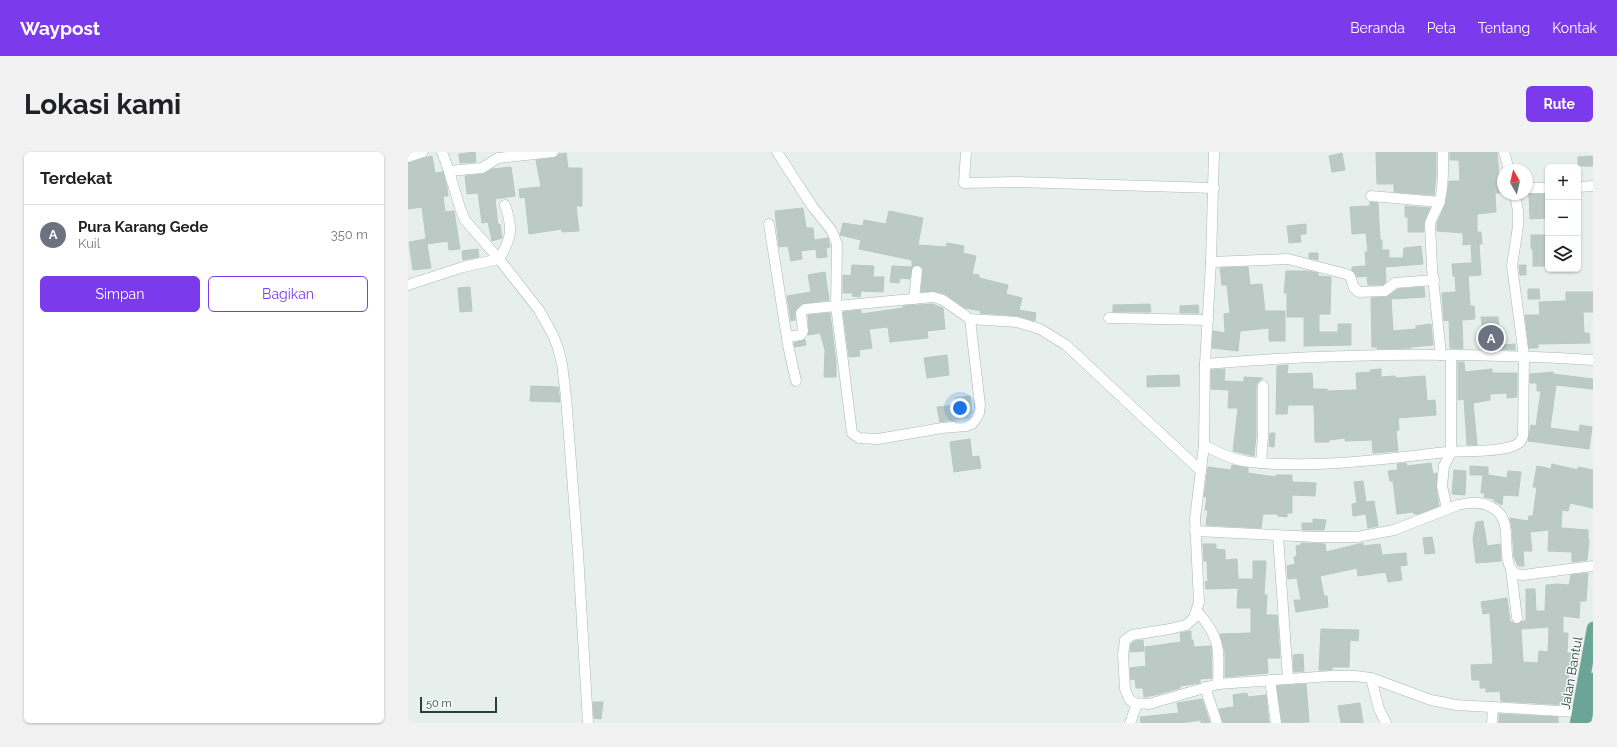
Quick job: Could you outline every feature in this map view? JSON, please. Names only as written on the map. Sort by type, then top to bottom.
[{"type":"main road","name":"Jalan Bantul","points":[[1577,718],[1593,628]]},
{"type":"main road","name":"Jalan Bantul","points":[[1585,723],[1593,679]]},
{"type":"street","points":[[408,158],[423,152]]},
{"type":"street","points":[[442,152],[462,215],[499,259],[546,322],[558,348],[562,364],[566,396],[578,553],[588,723]]},
{"type":"street","points":[[449,171],[482,168],[498,158],[553,152]]},
{"type":"street","points":[[777,152],[812,206],[832,231],[837,244],[836,306],[852,433],[858,438],[865,440],[972,424],[979,413],[980,405],[970,319]]},
{"type":"street","points":[[966,152],[964,183],[1016,182],[1214,188]]},
{"type":"street","points":[[1214,152],[1212,262],[1205,364],[1204,447],[1196,508],[1195,531],[1198,592],[1197,611],[1194,618],[1186,625],[1132,635],[1124,640],[1123,656],[1125,689],[1129,699],[1133,703],[1149,704],[1218,684],[1332,676],[1355,676],[1370,678],[1444,703],[1493,707],[1577,718]]},
{"type":"street","points":[[1443,152],[1442,191],[1440,202],[1431,217],[1430,224],[1434,280],[1446,356],[1451,452],[1444,466],[1442,486],[1447,509]]},
{"type":"street","points":[[1504,152],[1507,164]]},
{"type":"street","points":[[1581,187],[1593,186]]},
{"type":"street","points":[[1533,188],[1545,188]]},
{"type":"street","points":[[1371,196],[1440,202]]},
{"type":"street","points":[[1204,447],[1241,461],[1316,464],[1505,448],[1516,445],[1523,436],[1524,356],[1512,266],[1518,226],[1516,200]]},
{"type":"street","points":[[408,285],[463,267],[499,259],[507,246],[510,236],[509,217],[505,205]]},
{"type":"street","points":[[769,224],[787,337],[796,381]]},
{"type":"street","points":[[1212,262],[1288,259],[1346,274],[1350,276],[1354,288],[1359,292],[1385,291],[1395,283],[1434,280]]},
{"type":"street","points":[[914,299],[917,271]]},
{"type":"street","points":[[787,337],[801,335],[803,331],[801,313],[803,310],[933,297],[943,300],[970,319],[1017,322],[1040,329],[1058,339],[1202,468]]},
{"type":"street","points":[[1109,318],[1208,320]]},
{"type":"street","points":[[1205,364],[1261,359],[1355,356],[1524,356],[1593,360]]},
{"type":"street","points":[[1261,463],[1263,436],[1263,386]]},
{"type":"street","points":[[1195,531],[1335,538],[1376,534],[1413,523],[1462,504],[1483,503],[1498,511],[1504,520],[1517,618]]},
{"type":"street","points":[[1278,536],[1288,679]]},
{"type":"street","points":[[1511,570],[1517,575],[1523,575],[1593,566]]},
{"type":"street","points":[[1197,611],[1212,628],[1216,637],[1219,658],[1218,684]]},
{"type":"street","points":[[1370,678],[1379,709],[1386,723]]},
{"type":"street","points":[[1270,680],[1276,723]]},
{"type":"street","points":[[1205,687],[1217,723]]},
{"type":"street","points":[[1130,723],[1137,704]]},
{"type":"street","points":[[1492,723],[1493,707]]},
{"type":"building","points":[[475,152],[476,162],[460,163],[459,154]]},
{"type":"building","points":[[1376,152],[1436,152],[1434,195],[1394,192],[1394,184],[1377,184]]},
{"type":"building","points":[[1450,152],[1497,152],[1497,193],[1495,193],[1496,212],[1477,214],[1477,232],[1481,232],[1482,244],[1479,244],[1481,275],[1468,276],[1470,306],[1474,306],[1475,319],[1462,320],[1463,349],[1450,348],[1449,320],[1444,321],[1442,293],[1456,292],[1455,276],[1453,276],[1452,264],[1472,263],[1471,244],[1463,245],[1463,233],[1437,231],[1437,223],[1446,203],[1449,181],[1460,181],[1459,160],[1450,160]]},
{"type":"building","points":[[566,153],[568,168],[582,168],[582,206],[576,206],[579,231],[562,232],[562,229],[529,234],[525,197],[520,198],[519,189],[541,187],[536,160],[554,158],[559,154]]},
{"type":"building","points":[[1342,153],[1345,170],[1332,172],[1329,156]]},
{"type":"building","points":[[432,156],[435,173],[443,172],[448,196],[443,196],[445,212],[454,211],[460,249],[449,250],[448,241],[427,244],[431,268],[413,270],[409,242],[426,239],[422,207],[408,209],[408,163]]},
{"type":"building","points":[[1593,156],[1593,166],[1581,166],[1581,164],[1578,164],[1578,157]]},
{"type":"building","points":[[511,167],[515,196],[495,199],[498,225],[500,224],[502,238],[492,241],[488,222],[482,223],[478,193],[467,194],[465,176],[483,174],[492,169]]},
{"type":"building","points":[[1533,194],[1545,194],[1545,218],[1530,219],[1529,200],[1533,200]]},
{"type":"building","points":[[1370,202],[1378,203],[1382,250],[1389,250],[1389,258],[1403,258],[1404,248],[1421,246],[1423,264],[1385,267],[1386,282],[1383,285],[1368,285],[1367,276],[1357,277],[1352,270],[1352,267],[1366,266],[1365,252],[1368,252],[1366,233],[1352,234],[1350,207],[1370,206]]},
{"type":"building","points":[[1405,206],[1430,208],[1424,222],[1424,232],[1408,232],[1408,217],[1405,217]]},
{"type":"building","points":[[803,208],[806,228],[813,228],[814,240],[828,238],[830,247],[826,248],[827,257],[817,258],[816,249],[801,251],[802,259],[791,261],[788,246],[779,247],[775,211]]},
{"type":"building","points":[[889,211],[923,218],[918,245],[946,247],[947,243],[964,246],[963,253],[976,256],[972,274],[979,275],[979,278],[1008,285],[1006,294],[1022,298],[1019,310],[1036,313],[1035,321],[1018,316],[980,313],[981,311],[965,308],[945,294],[933,291],[921,292],[923,268],[918,265],[912,268],[910,279],[900,278],[899,283],[890,282],[892,266],[912,267],[912,260],[859,249],[861,240],[840,235],[843,223],[863,226],[864,220],[886,224]]},
{"type":"building","points":[[1306,224],[1306,234],[1300,234],[1301,242],[1289,243],[1287,226]]},
{"type":"building","points":[[1531,235],[1545,235],[1545,266],[1533,266],[1533,249],[1531,249]]},
{"type":"building","points":[[478,249],[479,257],[463,260],[462,251]]},
{"type":"building","points":[[1309,253],[1318,253],[1318,260],[1309,258]]},
{"type":"building","points":[[852,265],[874,266],[873,277],[884,277],[883,292],[861,291],[860,297],[852,296],[853,293],[843,293],[843,275],[851,276]]},
{"type":"building","points":[[1519,265],[1526,265],[1526,275],[1520,275]]},
{"type":"building","points":[[1248,267],[1250,285],[1262,284],[1265,311],[1285,311],[1285,341],[1269,341],[1269,328],[1240,331],[1238,351],[1212,348],[1213,331],[1225,333],[1224,314],[1230,313],[1227,285],[1222,285],[1220,268]]},
{"type":"building","points":[[1286,271],[1308,271],[1318,273],[1318,276],[1331,277],[1330,314],[1319,314],[1319,332],[1338,332],[1338,324],[1351,324],[1351,345],[1304,346],[1304,317],[1287,317],[1287,293],[1284,293]]},
{"type":"building","points":[[825,272],[829,300],[801,304],[795,311],[795,320],[791,321],[787,296],[811,292],[808,275]]},
{"type":"building","points":[[470,287],[472,311],[460,312],[458,288]]},
{"type":"building","points":[[1424,287],[1425,297],[1391,299],[1393,331],[1416,329],[1416,326],[1431,324],[1433,345],[1411,348],[1377,349],[1378,347],[1372,347],[1371,298],[1386,297],[1398,289]]},
{"type":"building","points":[[1528,289],[1539,289],[1540,299],[1528,299]]},
{"type":"building","points":[[1566,292],[1593,292],[1593,312],[1583,312],[1584,333],[1589,333],[1590,343],[1538,344],[1538,348],[1529,348],[1525,315],[1540,315],[1539,302],[1566,301]]},
{"type":"building","points":[[932,304],[943,308],[945,329],[927,331],[928,338],[890,342],[888,327],[869,329],[872,348],[859,350],[860,356],[849,357],[843,312],[861,310],[861,314],[903,308],[903,306]]},
{"type":"building","points":[[1150,304],[1151,312],[1113,312],[1113,305]]},
{"type":"building","points":[[1198,305],[1199,313],[1180,313],[1180,306]]},
{"type":"building","points":[[830,313],[836,362],[836,377],[824,377],[825,350],[820,333],[808,335],[808,315]]},
{"type":"building","points":[[1481,317],[1498,317],[1499,330],[1501,329],[1503,343],[1485,345]]},
{"type":"building","points":[[805,340],[806,345],[795,347],[794,343]]},
{"type":"building","points":[[1515,344],[1515,350],[1502,349],[1501,345]]},
{"type":"building","points":[[947,355],[949,375],[927,378],[924,358]]},
{"type":"building","points":[[1458,362],[1464,362],[1465,372],[1492,369],[1492,373],[1517,373],[1517,397],[1507,398],[1507,393],[1490,394],[1490,400],[1473,403],[1477,445],[1467,445],[1464,399],[1458,400]]},
{"type":"building","points":[[1288,365],[1287,374],[1312,373],[1313,389],[1327,389],[1327,391],[1357,390],[1356,373],[1371,372],[1370,370],[1381,369],[1381,377],[1395,376],[1396,378],[1425,376],[1427,401],[1435,400],[1436,415],[1398,418],[1399,430],[1396,431],[1398,451],[1373,453],[1372,440],[1345,441],[1345,438],[1329,440],[1329,442],[1315,442],[1314,405],[1288,405],[1287,414],[1276,414],[1277,366]]},
{"type":"building","points":[[1225,369],[1224,381],[1244,382],[1244,377],[1263,378],[1256,386],[1256,436],[1254,456],[1233,451],[1238,408],[1228,408],[1229,390],[1211,389],[1211,370]]},
{"type":"building","points":[[1553,372],[1553,374],[1593,379],[1593,389],[1556,385],[1550,428],[1579,432],[1580,425],[1592,427],[1589,449],[1528,441],[1531,425],[1536,426],[1541,391],[1537,391],[1537,383],[1530,383],[1530,374]]},
{"type":"building","points":[[1179,375],[1180,386],[1147,387],[1147,376]]},
{"type":"building","points":[[531,386],[558,387],[560,402],[530,401]]},
{"type":"building","points":[[970,396],[972,412],[968,418],[940,422],[937,407],[956,405],[955,398]]},
{"type":"building","points":[[1270,433],[1275,433],[1274,447],[1269,446]]},
{"type":"building","points":[[970,439],[972,457],[979,456],[981,468],[954,472],[950,442]]},
{"type":"building","points":[[1406,463],[1407,466],[1431,463],[1433,474],[1437,473],[1436,487],[1439,506],[1418,514],[1414,514],[1413,512],[1397,514],[1393,481],[1390,481],[1388,471],[1398,470],[1397,464]]},
{"type":"building","points":[[1552,464],[1578,470],[1578,467],[1593,470],[1593,508],[1570,503],[1568,511],[1562,510],[1561,528],[1588,530],[1589,540],[1587,560],[1572,562],[1572,552],[1548,551],[1549,530],[1530,532],[1532,551],[1523,551],[1524,566],[1518,566],[1514,557],[1510,518],[1528,521],[1529,516],[1533,516],[1537,487],[1533,487],[1537,466],[1551,469]]},
{"type":"building","points":[[1232,465],[1248,468],[1248,473],[1276,477],[1276,475],[1292,475],[1292,482],[1316,483],[1315,496],[1292,495],[1292,513],[1287,513],[1287,517],[1278,516],[1278,514],[1263,514],[1261,528],[1206,525],[1208,510],[1205,510],[1207,497],[1204,497],[1208,467],[1231,470]]},
{"type":"building","points":[[1470,466],[1488,467],[1488,475],[1507,478],[1508,471],[1521,472],[1518,496],[1503,495],[1502,505],[1494,501],[1494,499],[1484,497],[1485,493],[1481,493],[1483,475],[1470,475]]},
{"type":"building","points":[[1454,470],[1466,471],[1465,495],[1452,494]]},
{"type":"building","points":[[1363,481],[1366,502],[1374,501],[1378,526],[1368,528],[1366,514],[1353,516],[1352,504],[1357,503],[1354,482]]},
{"type":"building","points":[[1313,519],[1326,520],[1324,530],[1302,530],[1302,523],[1313,523]]},
{"type":"building","points":[[1483,521],[1487,546],[1500,544],[1501,561],[1476,563],[1473,539],[1476,522]]},
{"type":"building","points":[[1432,537],[1435,553],[1425,554],[1423,538]]},
{"type":"building","points":[[1301,543],[1325,544],[1326,552],[1363,543],[1363,546],[1380,544],[1382,555],[1406,553],[1407,565],[1400,566],[1402,580],[1388,582],[1386,572],[1358,576],[1357,568],[1320,576],[1324,596],[1327,596],[1328,607],[1296,612],[1294,600],[1301,600],[1297,578],[1288,579],[1287,566],[1295,564],[1294,557],[1297,556],[1296,546],[1301,545]]},
{"type":"building","points":[[1203,544],[1216,544],[1216,549],[1225,550],[1225,560],[1237,559],[1238,579],[1253,579],[1253,561],[1266,561],[1264,595],[1267,595],[1266,615],[1277,615],[1280,658],[1267,658],[1268,673],[1225,677],[1225,652],[1220,634],[1251,633],[1251,608],[1237,608],[1238,588],[1206,589],[1205,582],[1208,581],[1207,561],[1204,561]]},
{"type":"building","points":[[1588,573],[1586,601],[1580,601],[1579,618],[1563,616],[1563,633],[1568,633],[1567,653],[1571,653],[1566,705],[1501,701],[1500,691],[1486,692],[1486,688],[1480,688],[1480,680],[1472,680],[1471,665],[1493,664],[1490,613],[1483,614],[1481,602],[1507,598],[1510,622],[1518,624],[1526,621],[1526,589],[1535,589],[1536,611],[1545,611],[1546,585],[1569,585],[1571,575]],"holes":[[[1549,627],[1548,652],[1539,651],[1538,663],[1523,662],[1521,629]]]},
{"type":"building","points":[[1321,629],[1359,630],[1358,641],[1350,640],[1349,667],[1332,667],[1332,670],[1319,670]]},
{"type":"building","points":[[1191,631],[1191,640],[1193,640],[1194,647],[1211,646],[1212,678],[1200,679],[1200,683],[1180,686],[1180,688],[1144,697],[1143,688],[1136,688],[1135,679],[1131,680],[1130,668],[1146,666],[1145,647],[1181,642],[1180,633]]},
{"type":"building","points":[[1143,640],[1144,651],[1130,652],[1131,644],[1135,641]]},
{"type":"building","points":[[1303,654],[1304,671],[1294,672],[1293,655]]},
{"type":"building","points":[[1306,684],[1309,722],[1282,723],[1277,686]]},
{"type":"building","points":[[1247,693],[1248,697],[1266,695],[1269,723],[1223,723],[1219,709],[1234,707],[1233,695]]},
{"type":"building","points":[[1202,699],[1210,723],[1201,723],[1201,720],[1180,723],[1141,723],[1140,717],[1179,713],[1177,703]]},
{"type":"building","points":[[593,702],[603,702],[601,719],[594,718]]},
{"type":"building","points":[[1360,703],[1363,723],[1341,723],[1338,706]]},
{"type":"building","points":[[1499,714],[1558,717],[1558,723],[1499,723]]},
{"type":"place","name":"Pura Karang Gede","points":[[1491,338]]}]
